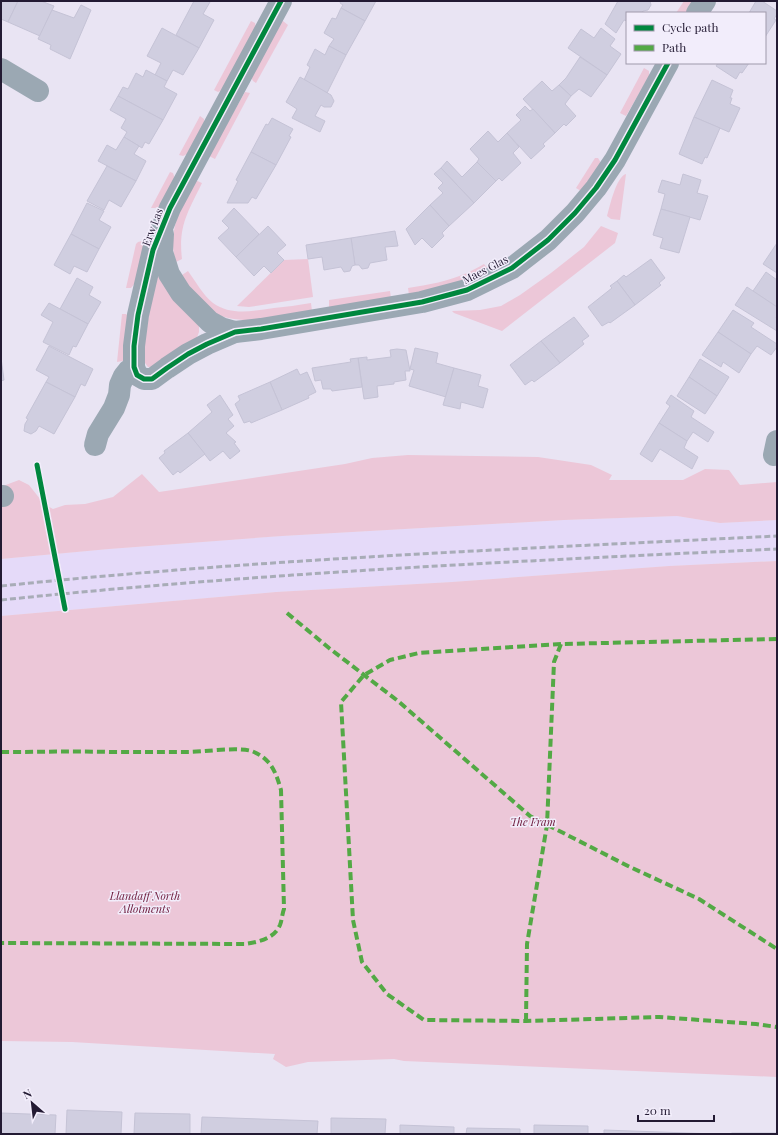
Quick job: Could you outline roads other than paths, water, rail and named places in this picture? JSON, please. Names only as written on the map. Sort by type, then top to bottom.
[{"type":"street","name":"Erw Las","points":[[134,368],[134,346],[138,316],[153,250],[170,208],[281,1]]},
{"type":"street","points":[[698,12],[705,1]]},
{"type":"street","name":"Maes Glas","points":[[235,332],[422,302],[467,290],[512,268],[548,240],[575,214],[596,188],[615,160],[667,64]]},
{"type":"street","points":[[1,69],[38,91]]},
{"type":"street","name":"Erw Las","points":[[164,225],[162,252],[169,274],[181,293],[210,322],[221,328],[235,332]]},
{"type":"street","points":[[96,445],[98,434],[114,408],[119,396],[120,385],[128,371],[134,368],[137,375],[144,380],[152,379],[188,354],[235,332]]},
{"type":"railway","points":[[1,586],[292,562],[486,550],[777,536]]},
{"type":"railway","points":[[1,600],[195,582],[292,575],[486,563],[777,549]]},
{"type":"park label","name":"The Fram","points":[[533,821]]},
{"type":"park label","name":"Llandaff North Allotments","points":[[145,901]]}]
